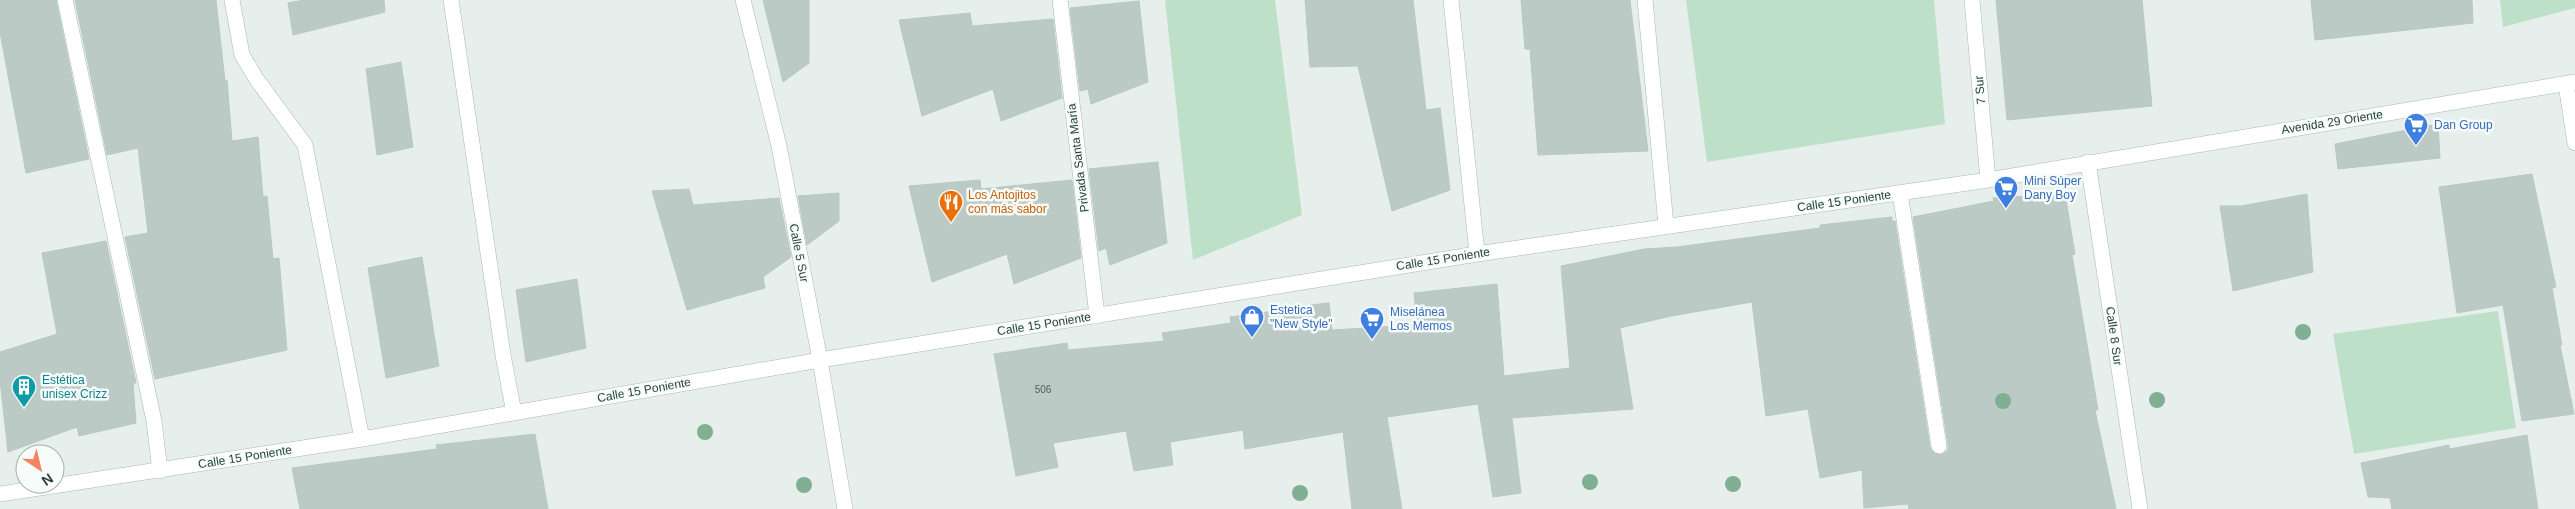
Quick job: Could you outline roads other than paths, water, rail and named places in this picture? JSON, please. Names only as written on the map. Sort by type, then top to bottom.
[{"type":"street","points":[[65,0],[154,421],[160,471]]},
{"type":"street","points":[[232,0],[242,55],[257,80],[304,144],[362,439]]},
{"type":"street","points":[[451,0],[502,354],[514,413]]},
{"type":"street","name":"Calle 5 Sur","points":[[743,0],[778,146],[820,360],[845,509]]},
{"type":"street","name":"Privada Santa María","points":[[1060,0],[1097,316]]},
{"type":"street","points":[[1451,0],[1477,254]]},
{"type":"street","points":[[1645,0],[1666,225]]},
{"type":"street","name":"7 Sur","points":[[1972,0],[1988,180]]},
{"type":"street","points":[[2570,83],[2575,143]]},
{"type":"street","name":"Avenida 29 Oriente","points":[[2088,162],[2570,83]]},
{"type":"street","name":"Calle 15 Poniente","points":[[0,494],[362,439],[820,360],[1477,254],[1666,225],[1988,180],[2088,162]]},
{"type":"street","name":"Calle 8 Sur","points":[[2088,162],[2140,509]]},
{"type":"street","points":[[1900,193],[1938,446]]},
{"type":"place","name":"Dan Group","points":[[2416,146]]},
{"type":"place","name":"Mini Súper Dany Boy","points":[[2006,209]]},
{"type":"place","name":"Los Antojitos con más sabor","points":[[951,223]]},
{"type":"place","name":"Estetica \"New Style\"","points":[[1252,338]]},
{"type":"place","name":"Miselánea Los Memos","points":[[1372,340]]},
{"type":"place","name":"Estética unisex Crizz","points":[[24,408]]}]
